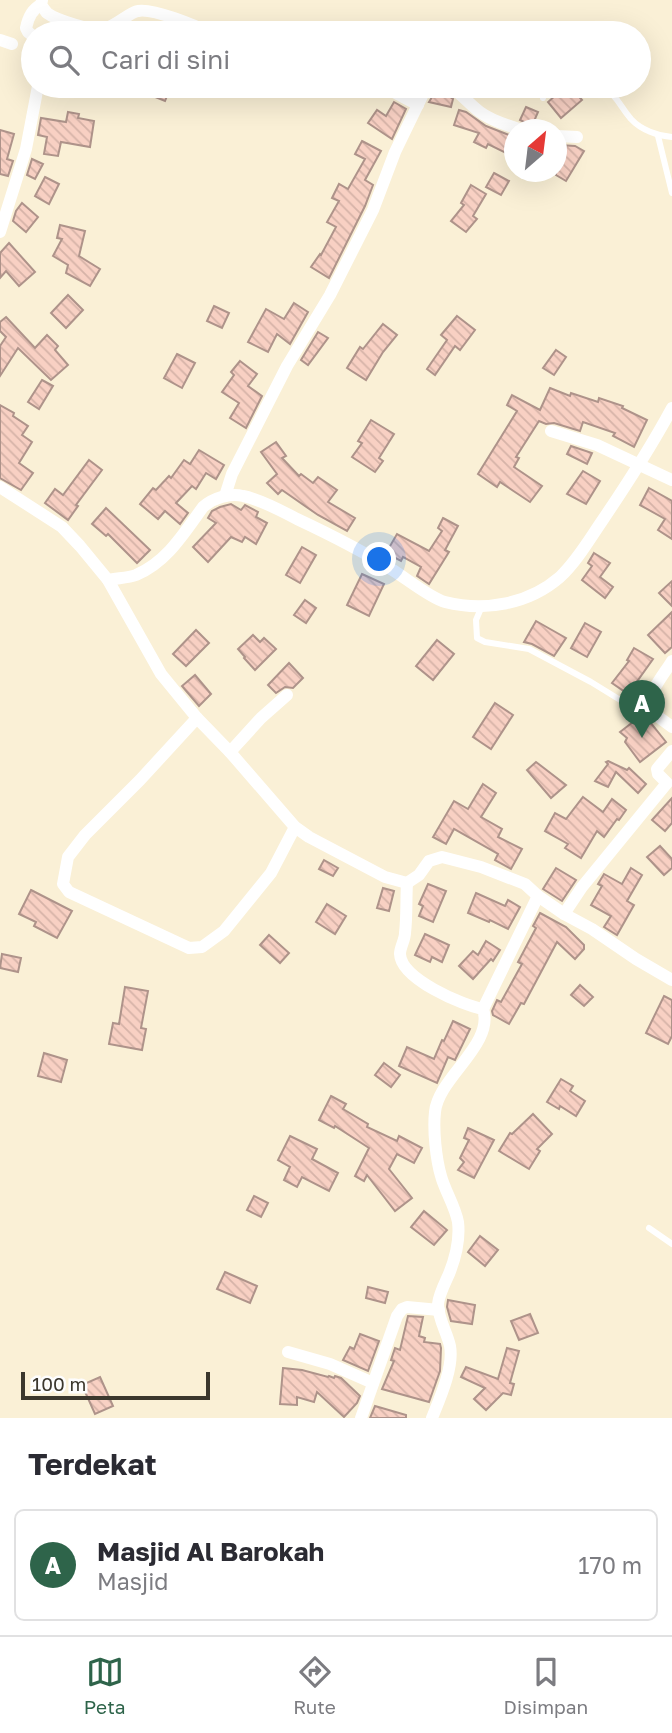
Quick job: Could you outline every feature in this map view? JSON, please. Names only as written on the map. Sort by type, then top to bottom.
[{"type":"street","points":[[28,21],[35,7],[42,2],[47,13],[64,21]]},
{"type":"street","points":[[121,21],[137,11],[181,21]]},
{"type":"street","points":[[0,232],[26,149],[36,98]]},
{"type":"street","points":[[405,98],[418,105]]},
{"type":"street","points":[[225,496],[232,474],[287,366],[330,295],[373,210],[395,152],[421,98]]},
{"type":"street","points":[[465,98],[480,112],[504,124]]},
{"type":"street","points":[[567,137],[577,137]]},
{"type":"street","points":[[108,580],[135,576],[153,565],[172,550],[209,501],[225,496],[242,496],[341,540],[442,602],[471,607],[521,600],[540,592],[561,576],[581,554],[639,465],[672,408]]},
{"type":"street","points":[[551,431],[597,445],[672,480]]},
{"type":"street","points":[[0,487],[62,527],[108,580],[161,674],[295,827],[385,877],[407,883],[419,875],[429,861],[442,858],[481,867],[525,884],[564,914],[672,980]]},
{"type":"street","points":[[672,661],[650,698],[649,707],[649,710],[672,727]]},
{"type":"street","points":[[230,752],[287,695]]},
{"type":"street","points":[[197,718],[85,835],[68,857],[64,884],[69,892],[189,948],[202,947],[224,931],[271,873],[295,827]]},
{"type":"street","points":[[564,914],[582,887],[669,785],[658,774],[657,769],[672,751]]},
{"type":"street","points":[[407,883],[405,935],[400,955],[407,971],[426,986],[483,1009]]},
{"type":"street","points":[[432,1418],[450,1360],[450,1347],[438,1303],[456,1254],[458,1222],[440,1175],[435,1110],[446,1086],[485,1029],[486,1017],[483,1009],[538,896]]},
{"type":"street","points":[[361,1418],[397,1316],[407,1307],[439,1310]]},
{"type":"street","points":[[288,1352],[330,1364],[373,1383]]},
{"type":"lane","points":[[617,98],[633,121],[657,136],[672,137]]},
{"type":"lane","points":[[657,136],[672,193]]},
{"type":"lane","points":[[482,606],[476,620],[477,638],[485,642],[529,649],[630,706],[649,707]]},
{"type":"lane","points":[[649,1228],[672,1244]]},
{"type":"building","points":[[431,98],[453,99],[451,107],[429,102]]},
{"type":"building","points":[[552,98],[582,100],[561,118],[548,102]]},
{"type":"building","points":[[394,102],[406,109],[392,139],[368,123],[377,110],[386,116]]},
{"type":"building","points":[[526,107],[538,112],[535,119],[520,119]]},
{"type":"building","points":[[459,110],[466,112],[486,126],[504,133],[504,152],[488,144],[486,148],[474,142],[479,133],[454,125]]},
{"type":"building","points":[[68,112],[79,114],[78,118],[94,121],[90,147],[61,142],[58,156],[44,154],[47,137],[38,135],[41,118],[66,122]]},
{"type":"building","points":[[0,130],[14,134],[7,159],[13,161],[8,176],[0,174]]},
{"type":"building","points":[[362,141],[381,151],[365,180],[373,185],[329,278],[311,267],[321,255],[336,227],[327,222],[339,201],[332,198],[339,184],[348,189],[365,159],[355,154]]},
{"type":"building","points":[[567,146],[584,151],[567,179]]},
{"type":"building","points":[[32,159],[43,164],[35,179],[27,175]]},
{"type":"building","points":[[494,173],[504,178],[504,182],[508,182],[501,195],[486,187]]},
{"type":"building","points":[[45,177],[59,184],[49,204],[35,196]]},
{"type":"building","points":[[471,185],[486,194],[473,216],[477,219],[466,232],[451,221],[464,205],[461,203]]},
{"type":"building","points":[[22,203],[38,217],[26,232],[13,221]]},
{"type":"building","points":[[60,225],[85,231],[79,256],[100,269],[90,286],[66,273],[68,265],[53,256],[62,239],[57,238]]},
{"type":"building","points":[[9,243],[35,272],[19,286],[6,271],[0,278],[0,253]]},
{"type":"building","points":[[68,295],[83,310],[66,328],[51,313]]},
{"type":"building","points":[[294,303],[308,312],[290,344],[277,334],[268,352],[248,342],[266,309],[284,319]]},
{"type":"building","points":[[214,306],[229,313],[222,328],[207,321]]},
{"type":"building","points":[[457,316],[475,330],[460,350],[455,346],[435,375],[427,369],[447,340],[441,335]]},
{"type":"building","points":[[6,317],[35,348],[47,335],[58,346],[55,350],[68,365],[51,380],[18,348],[0,376],[0,346],[6,337],[0,331],[0,322]]},
{"type":"building","points":[[383,324],[397,335],[366,380],[347,368],[360,347],[363,349]]},
{"type":"building","points":[[318,332],[328,338],[308,365],[301,360]]},
{"type":"building","points":[[556,350],[566,357],[554,375],[543,368]]},
{"type":"building","points":[[177,354],[195,363],[182,388],[164,378]]},
{"type":"building","points":[[240,361],[257,374],[248,386],[262,396],[246,428],[230,418],[239,403],[222,392],[234,375],[231,372]]},
{"type":"building","points":[[42,380],[53,386],[39,409],[28,402]]},
{"type":"building","points":[[550,388],[598,402],[599,398],[623,406],[622,408],[647,420],[634,447],[613,436],[615,433],[583,422],[580,431],[539,421],[516,457],[519,458],[514,467],[542,486],[530,502],[500,482],[497,487],[478,474],[517,411],[507,405],[512,395],[540,410]]},
{"type":"building","points":[[0,405],[28,426],[22,435],[32,442],[19,463],[33,473],[21,490],[0,478]]},
{"type":"building","points":[[371,420],[394,434],[379,458],[383,461],[375,472],[352,457],[362,443],[358,441]]},
{"type":"building","points":[[276,442],[286,456],[282,458],[299,476],[301,474],[313,483],[318,477],[337,490],[328,502],[355,518],[347,531],[282,490],[278,494],[267,483],[277,474],[261,452]]},
{"type":"building","points":[[571,446],[592,453],[587,464],[567,454]]},
{"type":"building","points":[[199,450],[224,465],[216,479],[206,473],[196,489],[192,486],[176,503],[188,513],[180,524],[165,511],[158,519],[140,504],[153,488],[156,490],[169,476],[171,478],[184,460],[190,464]]},
{"type":"building","points":[[89,460],[102,470],[68,520],[45,503],[55,489],[63,495]]},
{"type":"building","points":[[583,471],[600,481],[586,504],[567,494]]},
{"type":"building","points":[[649,488],[672,501],[672,539],[658,530],[665,519],[640,505]]},
{"type":"building","points":[[231,504],[241,510],[245,505],[258,512],[256,517],[267,523],[256,544],[245,537],[242,542],[231,537],[208,562],[193,547],[216,523],[208,518],[212,511]]},
{"type":"building","points":[[106,508],[150,550],[137,563],[108,534],[106,536],[92,524]]},
{"type":"building","points":[[443,518],[458,526],[445,550],[449,552],[429,584],[417,576],[421,567],[403,557],[401,561],[386,553],[397,534],[429,551],[442,531],[438,528]]},
{"type":"building","points":[[302,547],[316,555],[300,583],[286,575]]},
{"type":"building","points":[[594,553],[610,563],[600,577],[613,587],[605,598],[582,580],[592,566],[588,563]]},
{"type":"building","points":[[362,574],[384,584],[369,616],[347,605]]},
{"type":"building","points":[[672,581],[672,606],[659,593]]},
{"type":"building","points":[[305,600],[316,608],[306,623],[294,615]]},
{"type":"building","points":[[672,612],[672,647],[665,653],[648,635]]},
{"type":"building","points":[[536,621],[566,638],[554,656],[524,642]]},
{"type":"building","points":[[585,623],[601,632],[587,657],[571,648]]},
{"type":"building","points":[[196,630],[209,643],[186,666],[173,654]]},
{"type":"building","points":[[253,635],[260,642],[264,638],[276,649],[255,670],[238,649]]},
{"type":"building","points":[[437,640],[454,654],[433,680],[416,666]]},
{"type":"building","points":[[634,648],[653,659],[628,694],[612,683],[629,661],[627,660]]},
{"type":"building","points":[[289,663],[303,678],[293,688],[285,687],[276,693],[268,685]]},
{"type":"building","points":[[195,675],[211,694],[199,706],[182,686]]},
{"type":"building","points":[[495,703],[513,715],[491,749],[473,737]]},
{"type":"building","points":[[642,715],[666,742],[640,762],[625,742],[627,738],[620,732]]},
{"type":"building","points":[[608,761],[627,770],[629,768],[646,784],[638,793],[616,772],[608,787],[595,781]]},
{"type":"building","points":[[536,762],[566,785],[551,798],[527,770]]},
{"type":"building","points":[[483,784],[496,793],[481,817],[502,829],[498,837],[522,849],[511,869],[495,860],[498,854],[454,829],[446,844],[433,837],[454,801],[468,809]]},
{"type":"building","points":[[583,797],[603,812],[612,799],[626,810],[604,837],[597,831],[581,858],[565,848],[568,844],[545,831],[555,813],[566,819]]},
{"type":"building","points":[[672,798],[672,823],[665,831],[652,820]]},
{"type":"building","points":[[660,846],[672,859],[672,868],[664,875],[647,857]]},
{"type":"building","points":[[324,860],[338,868],[333,876],[319,869]]},
{"type":"building","points":[[556,868],[576,880],[562,901],[543,889]]},
{"type":"building","points":[[631,868],[642,875],[627,901],[634,905],[617,935],[604,927],[611,916],[591,905],[602,886],[598,884],[604,874],[622,884]]},
{"type":"building","points":[[428,884],[446,891],[433,922],[419,916],[423,906],[419,904]]},
{"type":"building","points":[[383,888],[394,891],[389,911],[377,908]]},
{"type":"building","points":[[31,890],[72,911],[57,938],[34,926],[36,922],[19,914]]},
{"type":"building","points":[[476,893],[505,906],[508,900],[520,907],[508,929],[468,913]]},
{"type":"building","points":[[327,904],[346,916],[335,934],[316,922]]},
{"type":"building","points":[[540,913],[566,927],[584,945],[584,949],[575,959],[557,942],[524,1004],[521,1003],[509,1024],[493,1015],[492,1011],[497,1000],[501,1002],[522,964],[518,962],[536,928],[533,926]]},
{"type":"building","points":[[425,934],[449,945],[442,962],[432,957],[430,962],[415,955]]},
{"type":"building","points":[[269,935],[289,953],[280,963],[260,945]]},
{"type":"building","points":[[486,941],[500,950],[493,961],[491,959],[473,979],[459,966],[473,951],[478,955]]},
{"type":"building","points":[[2,954],[21,958],[18,972],[0,968]]},
{"type":"building","points":[[580,985],[593,997],[584,1006],[571,995]]},
{"type":"building","points":[[125,987],[148,991],[141,1028],[146,1029],[142,1050],[109,1044],[113,1023],[119,1024]]},
{"type":"building","points":[[664,996],[672,1000],[672,1036],[668,1044],[646,1033]]},
{"type":"building","points":[[453,1021],[470,1029],[455,1060],[448,1057],[437,1083],[399,1066],[407,1047],[434,1059]]},
{"type":"building","points":[[44,1053],[67,1060],[61,1082],[38,1076]]},
{"type":"building","points":[[384,1063],[400,1075],[391,1087],[375,1075]]},
{"type":"building","points":[[561,1079],[573,1086],[570,1091],[585,1101],[576,1116],[547,1102]]},
{"type":"building","points":[[331,1096],[346,1104],[343,1109],[368,1124],[367,1127],[397,1141],[399,1136],[422,1148],[414,1163],[397,1154],[389,1169],[412,1198],[395,1211],[367,1175],[364,1181],[355,1176],[369,1148],[335,1126],[334,1128],[319,1120]]},
{"type":"building","points":[[533,1114],[552,1134],[537,1149],[540,1151],[529,1169],[499,1151],[510,1133]]},
{"type":"building","points":[[468,1128],[494,1140],[474,1178],[458,1170],[464,1162],[460,1158],[469,1140],[464,1138]]},
{"type":"building","points":[[290,1136],[317,1149],[312,1159],[338,1173],[329,1191],[302,1177],[297,1187],[284,1180],[290,1167],[278,1160]]},
{"type":"building","points":[[254,1196],[268,1203],[261,1217],[247,1210]]},
{"type":"building","points":[[424,1211],[447,1230],[434,1245],[411,1227]]},
{"type":"building","points":[[480,1236],[498,1250],[485,1266],[468,1252]]},
{"type":"building","points":[[225,1272],[257,1286],[250,1303],[217,1289]]},
{"type":"building","points":[[368,1287],[388,1292],[385,1303],[366,1298]]},
{"type":"building","points":[[448,1300],[475,1305],[472,1324],[451,1321]]},
{"type":"building","points":[[530,1314],[538,1333],[519,1340],[511,1321]]},
{"type":"building","points":[[408,1316],[423,1317],[419,1336],[425,1338],[424,1342],[440,1344],[441,1348],[440,1371],[429,1402],[382,1389],[394,1361],[391,1360],[395,1348],[400,1350]]},
{"type":"building","points":[[360,1334],[379,1341],[368,1371],[343,1360],[350,1347],[354,1349]]},
{"type":"building","points":[[507,1348],[519,1351],[510,1383],[514,1384],[511,1395],[503,1393],[486,1410],[474,1399],[485,1388],[461,1377],[466,1367],[498,1379]]},
{"type":"building","points":[[283,1368],[341,1378],[360,1396],[344,1417],[317,1392],[314,1402],[297,1397],[297,1405],[280,1404]]},
{"type":"building","points":[[100,1377],[113,1406],[95,1414],[82,1385]]},
{"type":"building","points":[[375,1406],[406,1415],[406,1418],[370,1418]]},
{"type":"place","name":"Masjid Al Barokah","points":[[642,738]]}]
